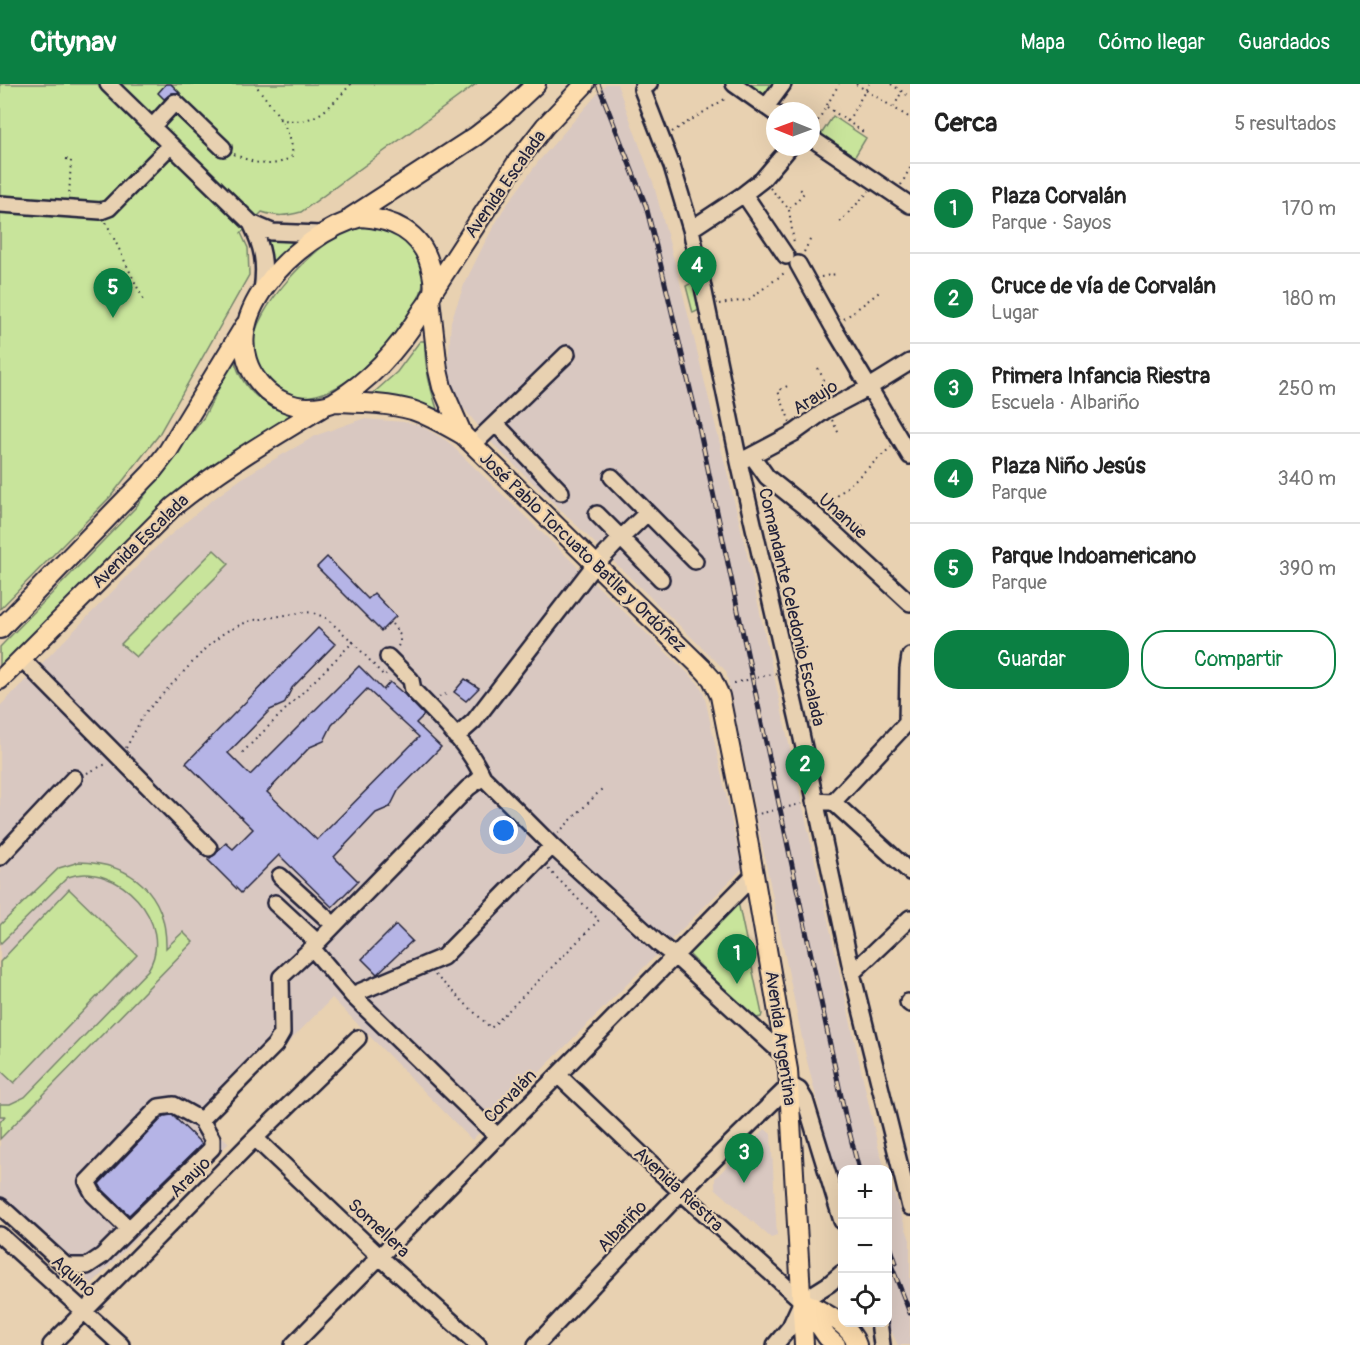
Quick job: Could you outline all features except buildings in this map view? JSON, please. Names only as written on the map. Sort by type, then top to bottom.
[{"type":"main road","points":[[345,221],[361,217],[377,218],[408,231],[420,243],[428,258],[433,274],[432,295],[411,329],[389,356],[363,381],[330,403],[307,407],[287,404],[269,394],[255,379],[247,361],[244,341],[248,321],[262,291],[285,262],[298,250],[476,136],[503,115],[536,84]]},
{"type":"main road","name":"Avenida Escalada","points":[[432,295],[517,162],[545,126],[580,89]]},
{"type":"main road","name":"José Pablo Torcuato Batlle y Ordóñez","points":[[432,295],[438,370],[442,387],[468,440]]},
{"type":"main road","name":"Avenida Escalada","points":[[0,629],[151,473],[168,451],[248,321]]},
{"type":"main road","name":"Avenida Escalada","points":[[0,680],[190,492],[330,403]]},
{"type":"main road","name":"José Pablo Torcuato Batlle y Ordóñez","points":[[330,403],[377,404],[413,410],[468,440],[599,561],[627,594],[704,669]]},
{"type":"main road","name":"Avenida Argentina","points":[[704,669],[720,696],[787,1058],[804,1345]]},
{"type":"main road","name":"Avenida Riestra","points":[[802,1301],[827,1337],[836,1345]]},
{"type":"main road","name":"Avenida Riestra","points":[[802,1301],[835,1319],[855,1339],[857,1345]]},
{"type":"street","points":[[108,84],[251,223],[261,244],[265,267],[262,291]]},
{"type":"street","points":[[775,102],[783,84]]},
{"type":"street","points":[[737,86],[766,106]]},
{"type":"street","name":"Comandante Celedonio Escalada","points":[[646,87],[691,229],[707,306],[746,459],[800,729],[809,802],[910,1206]]},
{"type":"street","points":[[152,127],[175,102],[223,148]]},
{"type":"street","points":[[820,144],[910,205]]},
{"type":"street","points":[[0,204],[101,211],[116,203],[171,145]]},
{"type":"street","points":[[691,229],[762,180],[782,156]]},
{"type":"street","points":[[744,194],[792,260],[910,456]]},
{"type":"street","points":[[251,223],[272,232],[320,234]]},
{"type":"street","points":[[468,440],[496,424],[567,354]]},
{"type":"street","name":"Araujo","points":[[746,459],[794,433],[836,405],[910,362]]},
{"type":"street","points":[[496,424],[561,492]]},
{"type":"street","name":"Unanue","points":[[746,459],[816,516],[910,603]]},
{"type":"street","points":[[612,477],[695,561]]},
{"type":"street","points":[[456,737],[474,721],[599,561],[647,513]]},
{"type":"street","points":[[597,514],[661,579]]},
{"type":"street","points":[[833,802],[908,725],[910,656]]},
{"type":"street","points":[[21,658],[209,848]]},
{"type":"street","points":[[392,661],[411,680],[413,690],[456,737],[477,764],[483,777],[552,846],[787,1058]]},
{"type":"street","points":[[201,1120],[274,1045],[282,1033],[280,976],[315,945],[468,788],[483,777]]},
{"type":"street","points":[[0,857],[35,810],[74,778]]},
{"type":"street","points":[[809,802],[833,802],[910,872]]},
{"type":"street","points":[[352,995],[443,957],[552,846]]},
{"type":"street","name":"Corvalán","points":[[293,1345],[754,875]]},
{"type":"street","points":[[280,876],[334,925]]},
{"type":"street","points":[[275,903],[315,945],[352,995],[498,1137]]},
{"type":"street","points":[[852,973],[910,918]]},
{"type":"street","name":"Araujo","points":[[51,1345],[255,1138],[358,1038]]},
{"type":"street","name":"Avenida Riestra","points":[[558,1075],[681,1192],[802,1301]]},
{"type":"street","points":[[790,1085],[799,1090],[805,1100],[842,1219]]},
{"type":"street","name":"Albariño","points":[[536,1345],[681,1192],[790,1085]]},
{"type":"street","points":[[0,1206],[66,1266],[87,1266],[102,1256],[212,1148],[212,1139],[201,1120],[174,1105],[159,1107],[87,1182],[94,1196],[129,1229]]},
{"type":"street","name":"Somellera","points":[[255,1138],[380,1257],[478,1345]]},
{"type":"street","name":"Aquino","points":[[0,1235],[122,1345]]},
{"type":"street","points":[[775,1345],[790,1328],[802,1301],[838,1277]]},
{"type":"street","points":[[880,1327],[882,1345]]},
{"type":"path","points":[[223,148],[263,164],[282,164],[292,156],[293,144],[255,84]]},
{"type":"path","points":[[279,119],[293,122],[311,120],[332,105],[351,84]]},
{"type":"path","points":[[820,117],[839,84]]},
{"type":"path","points":[[856,84],[910,117]]},
{"type":"path","points":[[848,121],[869,84]]},
{"type":"path","points":[[891,84],[910,97]]},
{"type":"path","points":[[662,138],[737,86]]},
{"type":"path","points":[[894,107],[902,91]]},
{"type":"path","points":[[826,106],[866,134]]},
{"type":"path","points":[[66,159],[71,160],[69,209]]},
{"type":"path","points":[[895,195],[910,168]]},
{"type":"path","points":[[762,180],[789,209],[792,260]]},
{"type":"path","points":[[840,222],[877,183]]},
{"type":"path","points":[[789,209],[804,193],[799,188]]},
{"type":"path","points":[[101,211],[143,299],[146,298]]},
{"type":"path","points":[[707,306],[748,300],[792,260],[811,238]]},
{"type":"path","points":[[833,327],[882,290]]},
{"type":"path","points":[[818,368],[836,405]]},
{"type":"path","points":[[791,384],[778,391],[794,433]]},
{"type":"path","points":[[816,516],[900,439]]},
{"type":"path","points":[[74,778],[121,757],[144,714],[205,649],[225,632],[249,621],[314,612],[326,618],[353,642],[384,676],[400,643],[400,635],[392,624]]},
{"type":"path","points":[[242,753],[353,642]]},
{"type":"path","points":[[734,683],[777,673]]},
{"type":"path","points":[[800,729],[826,714]]},
{"type":"path","points":[[552,846],[555,836],[603,788]]},
{"type":"path","points":[[754,815],[809,802]]},
{"type":"path","points":[[424,964],[491,1028],[599,920],[548,869]]},
{"type":"shaded area","points":[[606,84],[617,84],[653,182],[745,545],[884,1165],[838,1165],[838,1183],[806,1057],[726,671],[491,442],[453,395],[448,370],[451,321],[464,285],[503,210],[538,162]]},
{"type":"shaded area","points":[[362,419],[419,425],[447,441],[698,683],[703,691],[707,707],[742,869],[472,1140],[332,998],[209,1124],[229,1143],[88,1288],[81,1288],[0,1214],[0,706],[154,549],[211,501],[245,476],[317,435]]},
{"type":"shaded area","points":[[765,1129],[771,1134],[777,1236],[771,1238],[715,1188],[715,1178]]},
{"type":"shaded area","points":[[892,1189],[910,1240],[910,1345],[898,1345],[889,1327],[892,1327]]},
{"type":"green space","points":[[0,84],[476,84],[301,212],[272,215],[262,212],[241,233],[248,248],[249,275],[158,436],[111,496],[0,609]]},
{"type":"green space","points":[[741,84],[774,84],[763,100]]},
{"type":"green space","points":[[833,116],[866,138],[854,158],[820,136]]},
{"type":"green space","points":[[381,226],[399,234],[418,254],[423,283],[415,304],[387,343],[360,371],[345,382],[329,391],[312,396],[295,396],[278,391],[265,377],[254,352],[256,331],[263,315],[287,281],[332,239],[354,229]]},
{"type":"green space","points":[[268,235],[296,239],[268,269],[263,240]]},
{"type":"green space","points":[[702,277],[708,306],[693,313],[686,286]]},
{"type":"green space","points":[[420,341],[425,341],[429,379],[439,415],[406,400],[370,396],[397,372]]},
{"type":"green space","points":[[234,359],[243,381],[256,396],[296,416],[202,473],[165,502],[0,669],[0,647],[136,507],[204,417]]},
{"type":"green space","points":[[214,550],[229,564],[136,657],[121,644]]},
{"type":"green space","points":[[79,862],[115,868],[130,875],[143,885],[153,897],[160,912],[165,929],[166,948],[183,932],[193,942],[0,1139],[0,1122],[5,1116],[0,1116],[0,1104],[10,1104],[25,1097],[148,970],[155,952],[155,933],[148,915],[137,900],[122,887],[105,878],[87,874],[68,877],[0,944],[0,925],[59,868]]},
{"type":"green space","points":[[69,889],[137,955],[14,1083],[0,1070],[0,962]]},
{"type":"green space","points":[[738,902],[762,1014],[761,1017],[752,1019],[688,953]]},
{"type":"railway","points":[[598,84],[646,206],[661,266],[698,422],[845,1115],[858,1165]]},
{"type":"railway","points":[[892,1252],[896,1263]]},
{"type":"railway","points":[[892,1267],[910,1313]]},
{"type":"place","name":"Plaza Niño Jesús","points":[[697,296]]},
{"type":"place","name":"Parque Indoamericano","points":[[113,318]]},
{"type":"place","name":"Cruce de vía de Corvalán","points":[[805,795]]},
{"type":"place","name":"Plaza Corvalán","points":[[737,984]]},
{"type":"place","name":"Primera Infancia Riestra","points":[[744,1183]]}]
